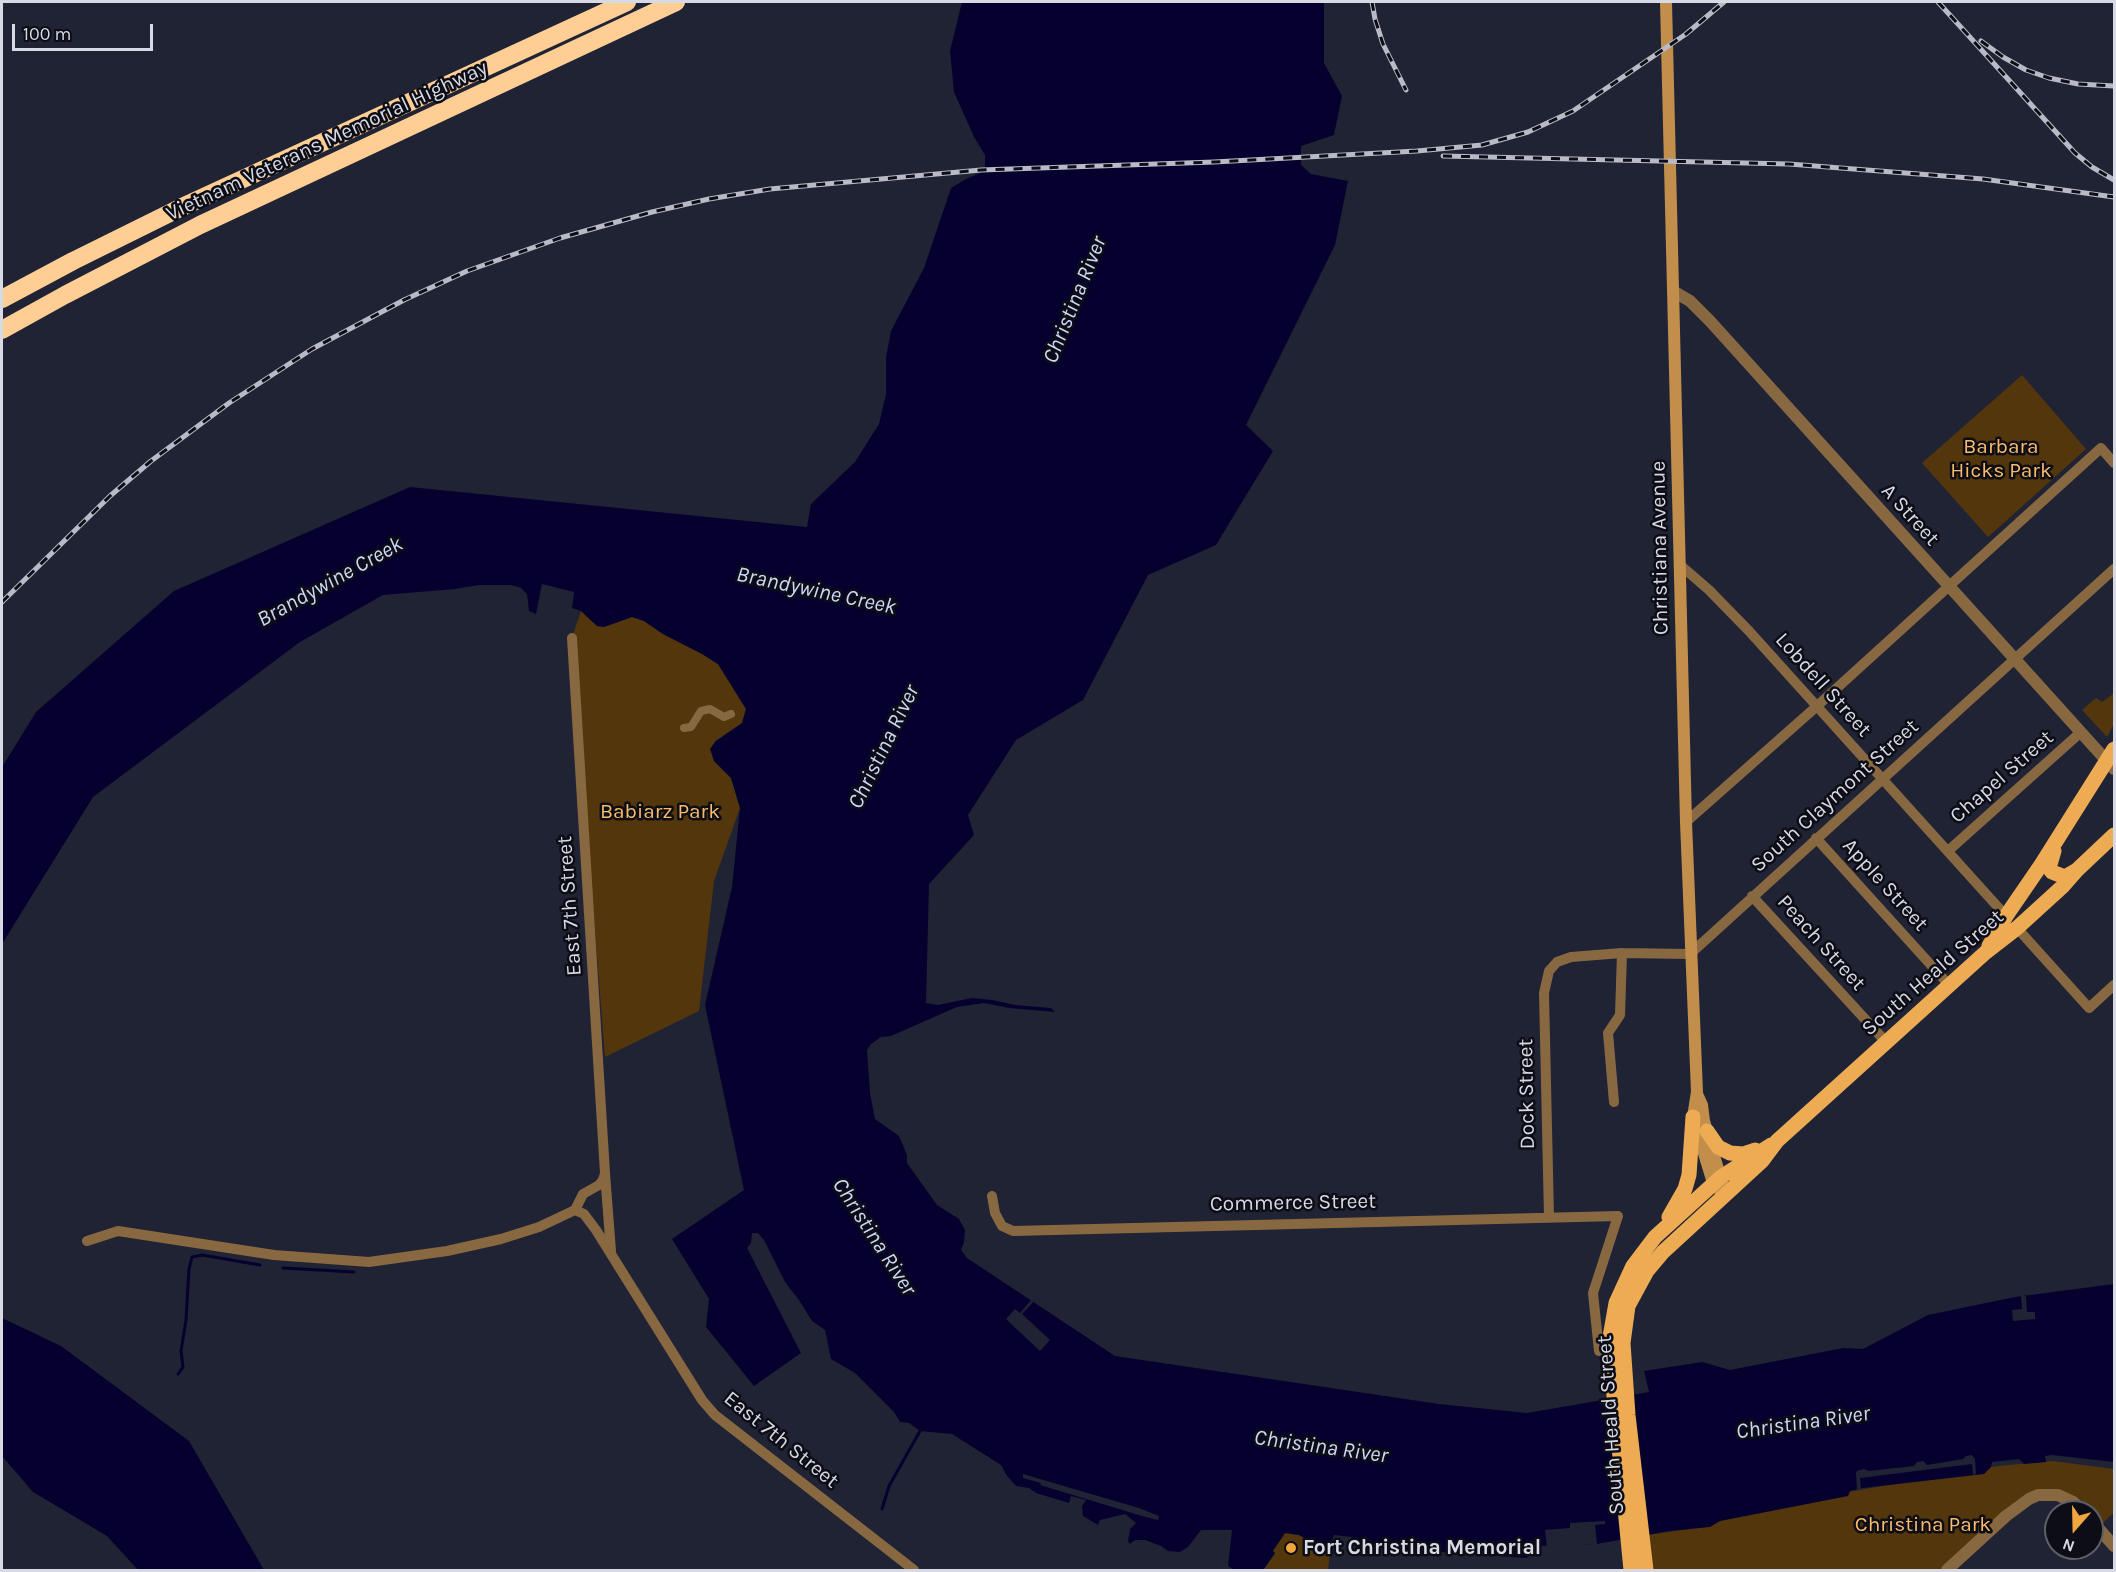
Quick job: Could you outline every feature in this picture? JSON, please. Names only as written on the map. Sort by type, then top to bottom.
[{"type":"highway","name":"Vietnam Veterans Memorial Highway","points":[[2,299],[113,240],[256,172],[627,2]]},
{"type":"highway","name":"Vietnam Veterans Memorial Highway","points":[[2,330],[140,255],[676,2]]},
{"type":"main road","name":"Christiana Avenue","points":[[1666,2],[1686,822],[1697,1092],[1693,1117],[1725,1196]]},
{"type":"main road","points":[[1986,951],[2006,916],[2112,759]]},
{"type":"main road","name":"South Heald Street","points":[[1646,1570],[1623,1360],[1622,1305],[1633,1266],[1655,1237],[1717,1180],[1777,1141],[1986,951],[2017,928],[2115,835]]},
{"type":"main road","points":[[2059,837],[2049,868],[2057,875],[2065,877],[2077,870]]},
{"type":"main road","name":"Christiana Avenue","points":[[1697,1092],[1702,1105],[1717,1180]]},
{"type":"main road","points":[[1655,1237],[1685,1189],[1690,1163],[1693,1117]]},
{"type":"main road","points":[[1707,1131],[1718,1147],[1737,1154],[1749,1152],[1777,1141]]},
{"type":"main road","name":"South Heald Street","points":[[1622,1305],[1654,1260],[1762,1161],[1777,1141]]},
{"type":"main road","points":[[1622,1305],[1610,1337],[1610,1355],[1631,1570]]},
{"type":"street","name":"A Street","points":[[1673,291],[1690,301],[1710,321],[2081,732],[2112,759]]},
{"type":"street","points":[[1686,822],[2101,448],[2115,463]]},
{"type":"street","name":"Lobdell Street","points":[[1679,564],[1733,615],[2006,916]]},
{"type":"street","name":"South Claymont Street","points":[[1690,954],[2115,569]]},
{"type":"street","name":"East 7th Street","points":[[572,638],[611,1255]]},
{"type":"street","points":[[684,728],[691,727],[701,711],[710,709],[724,717],[731,714]]},
{"type":"street","name":"Chapel Street","points":[[1948,851],[2081,732]]},
{"type":"street","name":"Apple Street","points":[[1816,838],[1949,985]]},
{"type":"street","name":"Peach Street","points":[[1752,896],[1886,1042]]},
{"type":"street","points":[[2017,928],[2089,1008],[2115,985]]},
{"type":"street","points":[[1614,1102],[1608,1032],[1620,1015],[1622,953],[1690,954]]},
{"type":"street","name":"Dock Street","points":[[1549,1217],[1544,993],[1549,971],[1557,962],[1565,958],[1622,953]]},
{"type":"street","points":[[87,1241],[118,1232],[274,1255],[369,1262],[447,1251],[522,1234],[575,1210],[583,1194],[599,1185],[605,1173]]},
{"type":"street","name":"Commerce Street","points":[[992,1196],[995,1213],[1002,1226],[1013,1231],[1618,1216],[1593,1293],[1599,1351]]},
{"type":"street","name":"East 7th Street","points":[[575,1210],[584,1214],[702,1400],[715,1415],[914,1570]]},
{"type":"street","points":[[1947,1570],[2022,1503],[2047,1494],[2069,1500]]},
{"type":"street","points":[[2104,1534],[2115,1546]]},
{"type":"green space","name":"Barbara Hicks Park","points":[[2022,375],[2086,449],[1988,537],[1922,463]]},
{"type":"green space","name":"Babiarz Park","points":[[581,611],[596,625],[604,627],[632,617],[644,621],[663,634],[702,654],[718,664],[746,709],[742,723],[715,741],[714,761],[731,778],[740,808],[714,881],[699,1011],[605,1057],[572,638]]},
{"type":"green space","points":[[2113,694],[2114,724],[2107,737],[2082,710],[2096,698],[2102,702]]},
{"type":"green space","name":"Christina Park","points":[[2053,1461],[2114,1469],[2114,1512],[2104,1522],[2104,1500],[2078,1500],[2075,1497],[2016,1501],[1940,1570],[1651,1570],[1648,1535],[1689,1529],[1721,1514],[1998,1466]]},
{"type":"green space","points":[[1285,1533],[1331,1545],[1328,1570],[1263,1570],[1275,1554],[1272,1551]]},
{"type":"water","points":[[962,2],[1324,2],[1324,63],[1342,96],[1334,135],[1301,146],[1301,165],[1311,174],[1348,181],[1335,245],[1246,425],[1273,451],[1216,545],[1148,575],[1083,700],[1016,740],[968,815],[974,835],[929,884],[926,1003],[938,1005],[972,998],[1051,1008],[1055,1012],[1009,1008],[984,1003],[957,1007],[891,1036],[881,1037],[867,1050],[870,1093],[875,1119],[899,1136],[907,1155],[907,1163],[937,1205],[959,1219],[965,1230],[961,1250],[967,1258],[1115,1356],[1439,1404],[1527,1413],[1649,1392],[1644,1371],[1702,1362],[1730,1370],[1843,1348],[1863,1349],[1928,1315],[2015,1297],[2114,1284],[2114,1462],[2052,1455],[2045,1456],[2046,1462],[2024,1464],[2019,1459],[1992,1462],[1991,1467],[1984,1474],[1863,1488],[1850,1491],[1848,1496],[1720,1521],[1710,1527],[1669,1531],[1597,1544],[1534,1546],[1527,1558],[1358,1546],[1351,1537],[1334,1535],[1331,1545],[1285,1533],[1263,1570],[1235,1570],[1228,1566],[1232,1530],[1201,1530],[1188,1547],[1180,1552],[1168,1551],[1145,1540],[1135,1540],[1130,1544],[1128,1541],[1130,1529],[1136,1523],[1125,1514],[1100,1520],[1098,1525],[1083,1516],[1082,1506],[1086,1500],[1071,1496],[1069,1503],[1036,1493],[1029,1488],[1016,1486],[1001,1465],[952,1434],[920,1431],[909,1423],[900,1422],[894,1412],[855,1373],[831,1359],[825,1330],[812,1321],[785,1282],[764,1240],[758,1233],[752,1233],[751,1243],[747,1248],[801,1353],[754,1386],[706,1327],[709,1299],[672,1239],[744,1190],[705,1005],[732,887],[740,808],[731,778],[714,761],[710,749],[715,742],[742,723],[746,709],[718,664],[702,654],[663,634],[644,621],[632,617],[604,627],[597,626],[581,611],[572,608],[574,592],[542,584],[536,614],[529,611],[527,594],[521,588],[511,585],[479,585],[383,595],[300,642],[93,797],[2,944],[2,767],[36,712],[174,591],[410,487],[807,527],[811,504],[855,462],[879,424],[886,394],[886,357],[891,331],[924,268],[951,188],[985,171],[985,155],[974,137],[954,92],[950,51]]},
{"type":"water","points":[[2,1318],[61,1346],[189,1441],[264,1570],[138,1570],[107,1536],[33,1492],[2,1456]]},
{"type":"pier","points":[[2021,1296],[2026,1296],[2027,1312],[2035,1312],[2035,1319],[2013,1321],[2012,1310],[2022,1309]]},
{"type":"pier","points":[[1033,1298],[1035,1300],[1022,1314],[1050,1340],[1040,1351],[1006,1319],[1015,1309],[1020,1313]]},
{"type":"pier","points":[[1972,1455],[1975,1459],[1976,1474],[1973,1475],[1972,1464],[1860,1478],[1861,1489],[1857,1490],[1856,1472],[1859,1470],[1914,1466],[1917,1462],[1923,1461],[1927,1465],[1963,1459]]},
{"type":"pier","points":[[1023,1474],[1139,1508],[1159,1516],[1158,1520],[1040,1485],[1041,1483],[1023,1478]]},
{"type":"pier","points":[[1605,1521],[1605,1524],[1595,1525],[1597,1544],[1547,1547],[1545,1530],[1570,1528],[1570,1523]]},
{"type":"waterway","points":[[178,1374],[183,1367],[181,1351],[192,1257],[202,1255],[260,1265]]},
{"type":"waterway","points":[[283,1268],[354,1272]]},
{"type":"waterway","points":[[882,1509],[889,1486],[920,1431]]},
{"type":"railway","points":[[1372,2],[1383,44],[1406,90]]},
{"type":"railway","points":[[2,602],[110,496],[151,461],[229,403],[312,349],[404,300],[467,271],[560,238],[652,212],[709,199],[770,189],[981,170],[1214,162],[1417,151],[1482,145],[1528,132],[1573,111],[1686,34],[1724,2]]},
{"type":"railway","points":[[1938,2],[2075,153],[2092,167],[2114,180]]},
{"type":"railway","points":[[1981,41],[2026,70],[2049,78],[2078,84],[2114,86]]},
{"type":"railway","points":[[1443,156],[1789,164],[1983,179],[2114,197]]},
{"type":"place","name":"Fort Christina Memorial","points":[[1291,1548]]},
{"type":"water label","name":"Christina River","points":[[1075,300]]},
{"type":"water label","name":"Brandywine Creek","points":[[330,582]]},
{"type":"water label","name":"Brandywine Creek","points":[[816,591]]},
{"type":"water label","name":"Christina River","points":[[884,747]]},
{"type":"water label","name":"Christina River","points":[[874,1237]]},
{"type":"water label","name":"Christina River","points":[[1803,1423]]},
{"type":"water label","name":"Christina River","points":[[1321,1447]]}]
